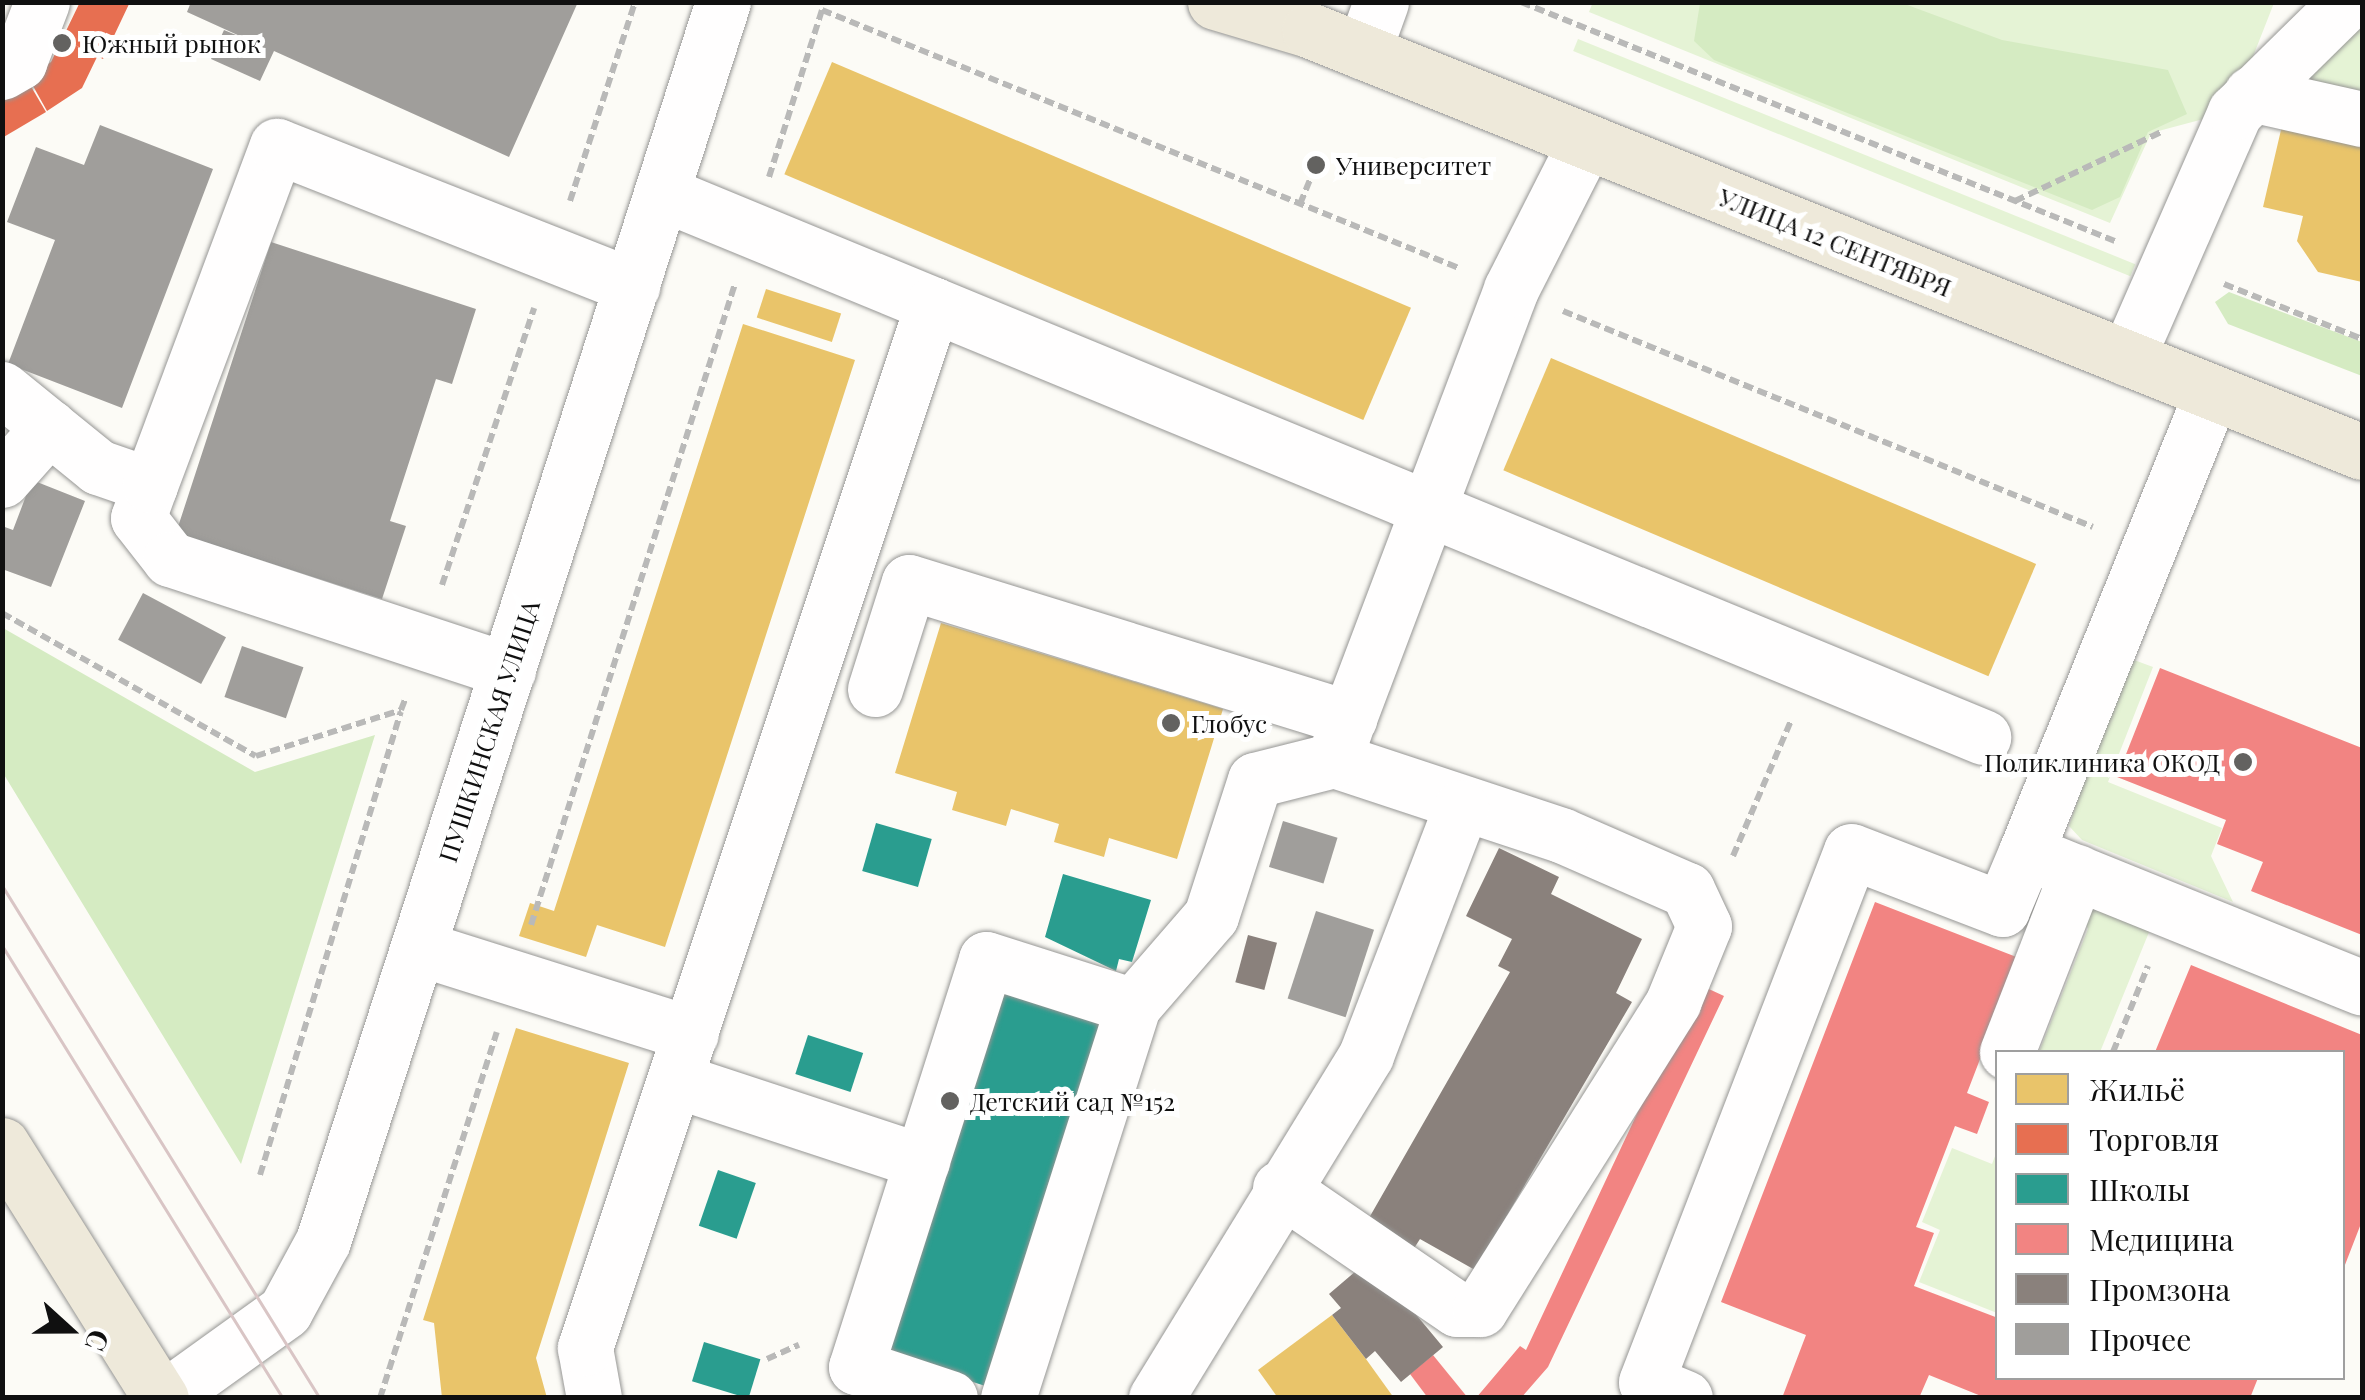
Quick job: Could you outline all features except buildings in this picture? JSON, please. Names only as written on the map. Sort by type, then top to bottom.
[{"type":"main road","name":"УЛИЦА 12 СЕНТЯБРЯ","points":[[1214,2],[1372,27],[1585,142],[2362,452]]},
{"type":"main road","points":[[2,1145],[162,1398]]},
{"type":"street","points":[[2,72],[19,62],[42,2]]},
{"type":"street","name":"ПУШКИНСКАЯ УЛИЦА","points":[[162,1398],[285,1311],[322,1241],[722,2]]},
{"type":"street","points":[[2126,358],[2243,103],[2347,2]]},
{"type":"street","points":[[2243,103],[2362,119]]},
{"type":"street","points":[[1008,1398],[1133,1006],[1211,916],[1255,780],[1341,739],[1423,508],[1511,290],[1585,142]]},
{"type":"street","points":[[508,670],[170,558],[138,518],[277,146],[632,286]]},
{"type":"street","points":[[662,193],[1983,737]]},
{"type":"street","points":[[594,1398],[585,1348],[933,304]]},
{"type":"street","points":[[2,389],[98,467],[150,485]]},
{"type":"street","points":[[1686,1398],[1646,1382],[1851,851],[2002,909],[2211,392]]},
{"type":"street","points":[[2,480],[49,427]]},
{"type":"street","points":[[876,689],[909,582],[1341,739],[1460,808],[1561,835],[1687,890],[1704,926],[1674,1002],[1480,1308],[1456,1309],[1280,1188]]},
{"type":"street","points":[[1156,1398],[1280,1188],[1366,1055],[1460,808]]},
{"type":"street","points":[[2026,852],[2362,988]]},
{"type":"street","points":[[2008,1050],[2078,872]]},
{"type":"street","points":[[419,948],[514,978],[922,1162]]},
{"type":"street","points":[[950,1398],[856,1367],[986,959],[1133,1006]]},
{"type":"path","points":[[260,1175],[401,710],[635,2]]},
{"type":"path","points":[[1521,2],[2362,339]]},
{"type":"path","points":[[380,1398],[822,10]]},
{"type":"path","points":[[2015,201],[2144,136],[2243,103]]},
{"type":"path","points":[[1300,204],[1316,165]]},
{"type":"path","points":[[2,612],[256,756],[401,710]]},
{"type":"path","points":[[1704,926],[1814,668]]},
{"type":"path","points":[[2114,1050],[2171,910]]},
{"type":"green space","points":[[1593,2],[2274,3],[2252,59],[2211,117],[2151,133],[2110,223],[1589,12]]},
{"type":"green space","points":[[1700,3],[1902,3],[2002,40],[2168,70],[2187,114],[2148,132],[2120,197],[2092,210],[1714,60],[1694,41]]},
{"type":"green space","points":[[2362,11],[2362,101],[2283,84]]},
{"type":"green space","points":[[1578,39],[2135,264],[2130,276],[1573,51]]},
{"type":"green space","points":[[2229,292],[2362,342],[2362,376],[2228,324],[2215,302]]},
{"type":"green space","points":[[3,628],[255,772],[375,735],[241,1164],[3,773]]},
{"type":"green space","points":[[2126,657],[2153,667],[2108,782],[2222,828],[2211,856],[2233,902],[2082,840],[2069,826]]},
{"type":"green space","points":[[2077,903],[2154,920],[2101,1050],[2040,1050],[2088,929]]},
{"type":"green space","points":[[1952,1148],[1992,1164],[1995,1156],[1995,1312],[1919,1282],[1940,1230],[1922,1222]]},
{"type":"tram line","points":[[2,885],[320,1398]]},
{"type":"tram line","points":[[2,945],[283,1398]]},
{"type":"place","name":"Южный рынок","points":[[62,43]]},
{"type":"place","name":"Университет","points":[[1316,165]]},
{"type":"place","name":"Глобус","points":[[1171,723]]},
{"type":"place","name":"Поликлиника ОКОД","points":[[2243,762]]},
{"type":"place","name":"Детский сад №152","points":[[950,1101]]}]
